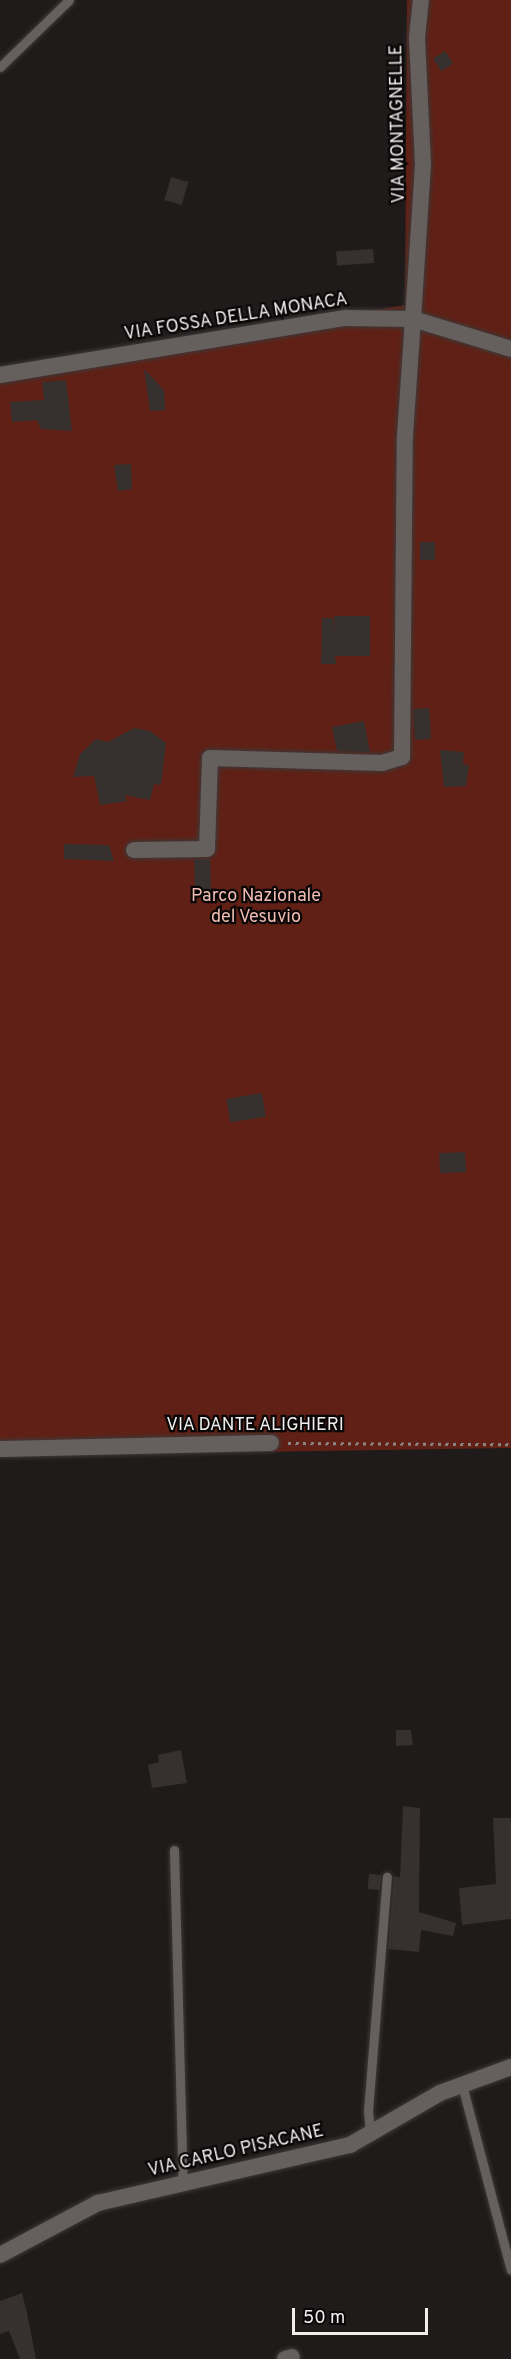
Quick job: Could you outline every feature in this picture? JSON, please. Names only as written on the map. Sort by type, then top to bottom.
[{"type":"street","name":"VIA MONTAGNELLE","points":[[134,850],[207,849],[210,758],[382,764],[402,757],[405,436],[423,165],[417,37],[421,0]]},
{"type":"street","name":"VIA FOSSA DELLA MONACA","points":[[0,375],[346,318],[413,319],[511,349]]},
{"type":"street","name":"VIA DANTE ALIGHIERI","points":[[0,1449],[271,1443]]},
{"type":"street","name":"VIA CARLO PISACANE","points":[[0,2255],[98,2203],[183,2183],[300,2160],[350,2145],[462,2085],[511,2067]]},
{"type":"lane","points":[[0,67],[69,0]]},
{"type":"lane","points":[[174,1850],[183,2183]]},
{"type":"lane","points":[[370,2133],[368,2111],[387,1877]]},
{"type":"lane","points":[[462,2085],[511,2270]]},
{"type":"path","name":"VIA DANTE ALIGHIERI","points":[[271,1443],[511,1444]]},
{"type":"green space","name":"Parco Nazionale del Vesuvio","points":[[407,0],[511,0],[511,1448],[0,1456],[0,369],[405,305]]},
{"type":"building","points":[[445,51],[453,64],[441,71],[433,58]]},
{"type":"building","points":[[171,177],[188,182],[182,205],[164,200]]},
{"type":"building","points":[[373,249],[374,263],[337,266],[336,252]]},
{"type":"building","points":[[144,369],[164,390],[165,410],[150,411]]},
{"type":"building","points":[[66,380],[72,431],[41,429],[37,420],[12,422],[10,402],[44,400],[42,382]]},
{"type":"building","points":[[131,464],[132,489],[118,491],[114,465]]},
{"type":"building","points":[[420,542],[435,542],[435,560],[420,560]]},
{"type":"building","points":[[334,616],[370,616],[370,656],[335,656],[336,664],[321,664],[322,618],[333,618],[334,634]]},
{"type":"building","points":[[429,708],[431,739],[415,740],[413,709]]},
{"type":"building","points":[[364,721],[370,752],[337,751],[332,727]]},
{"type":"building","points":[[134,728],[150,731],[166,743],[161,785],[154,784],[150,800],[125,795],[127,801],[100,805],[94,776],[73,777],[80,754],[96,739],[108,742]]},
{"type":"building","points":[[440,750],[464,752],[463,764],[469,765],[466,786],[444,787]]},
{"type":"building","points":[[64,844],[109,845],[114,861],[64,859]]},
{"type":"building","points":[[210,859],[211,897],[195,898],[194,860]]},
{"type":"building","points":[[262,1093],[266,1117],[230,1122],[226,1099]]},
{"type":"building","points":[[465,1152],[466,1172],[440,1173],[439,1153]]},
{"type":"building","points":[[396,1730],[411,1730],[413,1745],[396,1746]]},
{"type":"building","points":[[181,1750],[187,1783],[152,1788],[148,1765],[159,1762],[158,1755]]},
{"type":"building","points":[[403,1806],[420,1808],[419,1912],[456,1923],[453,1936],[421,1930],[419,1952],[388,1949],[394,1876],[400,1877]]},
{"type":"building","points":[[493,1818],[511,1818],[511,1919],[462,1925],[459,1888],[496,1884]]},
{"type":"building","points":[[369,1874],[381,1875],[380,1890],[368,1889]]},
{"type":"building","points":[[22,2293],[36,2359],[20,2359],[9,2331],[0,2334],[0,2301]]}]
